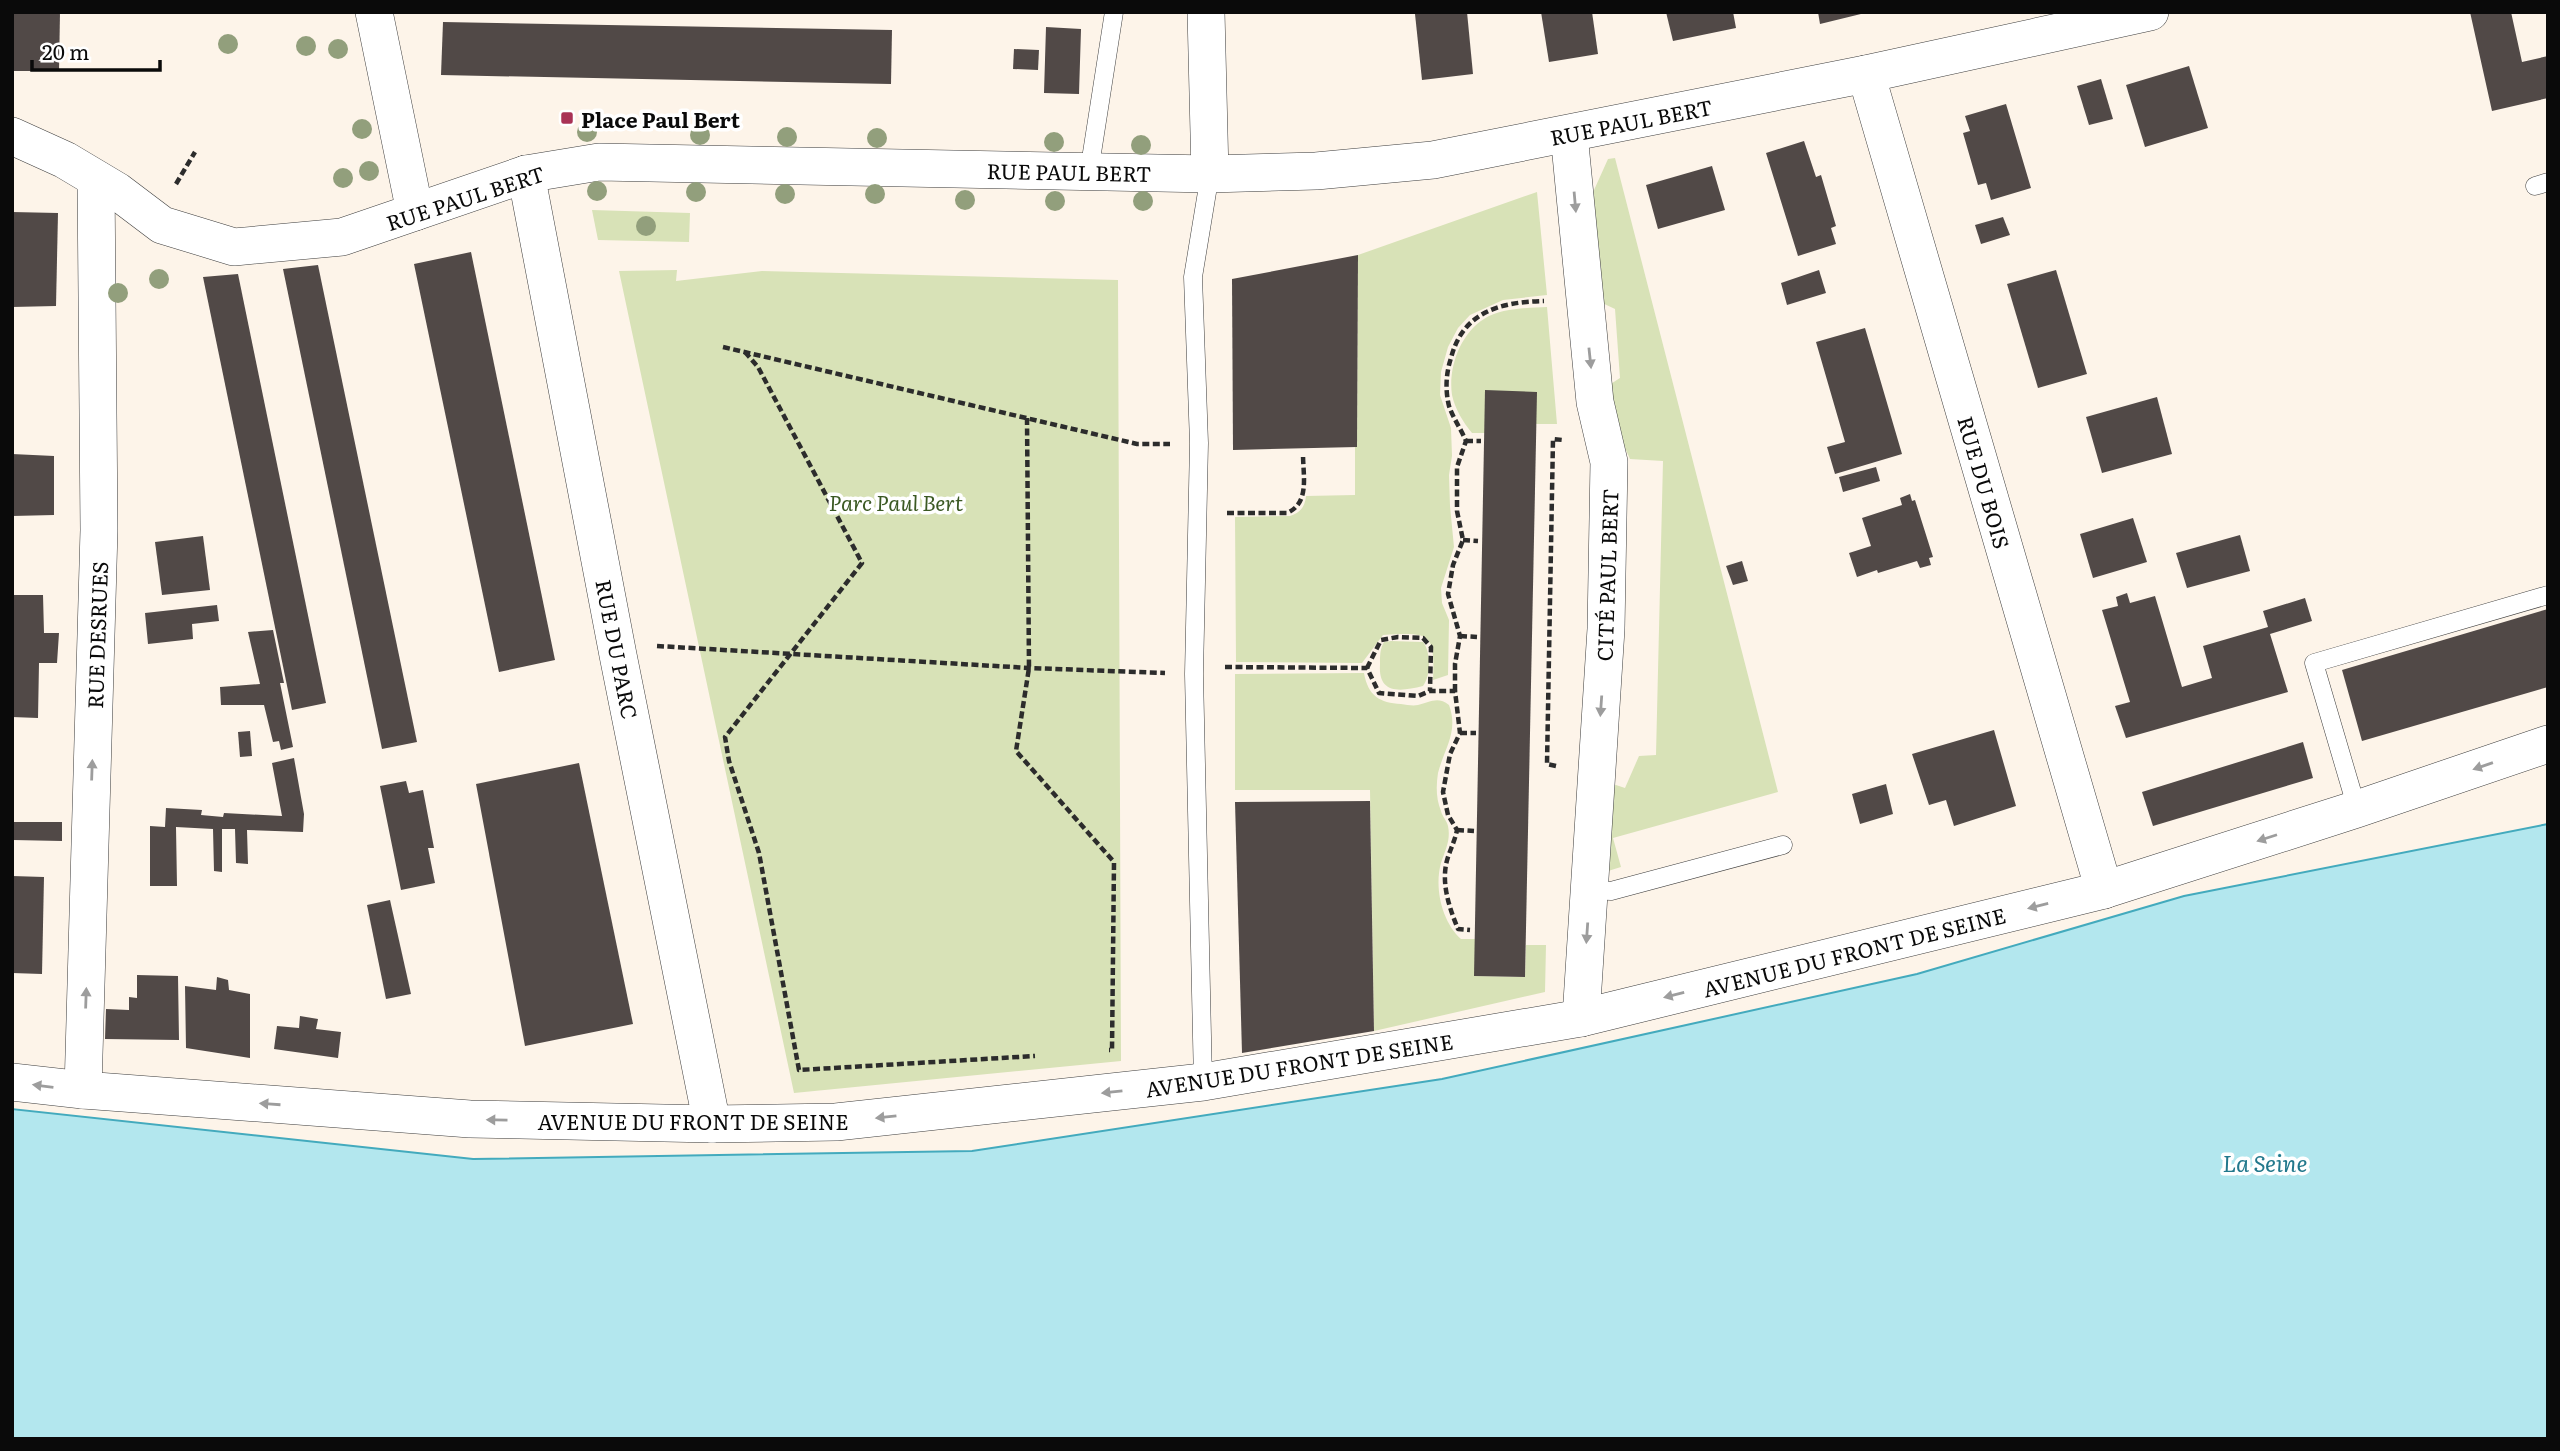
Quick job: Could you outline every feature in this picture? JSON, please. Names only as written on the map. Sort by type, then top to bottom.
[{"type":"street","points":[[373,12],[415,212]]},
{"type":"street","points":[[1206,12],[1210,174]]},
{"type":"street","name":"RUE PAUL BERT","points":[[12,136],[56,155],[117,191],[162,225],[234,247],[342,237],[526,174],[599,162],[1210,174],[1316,171],[1433,160],[1866,74],[2150,12]]},
{"type":"street","name":"RUE DU BOIS","points":[[1866,74],[2104,890]]},
{"type":"street","name":"CITÉ PAUL BERT","points":[[1569,134],[1595,402],[1609,462],[1606,629],[1581,1018]]},
{"type":"street","name":"RUE DU PARC","points":[[526,174],[618,655],[712,1124]]},
{"type":"street","name":"RUE DESRUES","points":[[83,1090],[99,530],[96,179]]},
{"type":"street","name":"AVENUE DU FRONT DE SEINE","points":[[12,1082],[83,1090],[470,1119],[712,1124],[836,1122],[1203,1082],[1581,1018],[2104,890],[2548,744]]},
{"type":"lane","points":[[1089,172],[1115,12]]},
{"type":"lane","points":[[1203,1082],[1195,674],[1199,443],[1193,277],[1210,174]]},
{"type":"lane","points":[[2357,809],[2314,663],[2548,594]]},
{"type":"lane","points":[[1590,890],[1611,891],[1783,845]]},
{"type":"path","points":[[1470,930],[1458,929],[1450,910],[1445,872],[1457,830],[1448,815],[1443,792],[1450,754],[1460,733],[1455,664],[1460,636],[1448,594],[1453,565],[1463,540],[1457,511],[1457,467],[1466,440],[1450,409],[1446,393],[1448,368],[1455,344],[1469,323],[1487,311],[1508,304],[1552,301]]},
{"type":"path","points":[[723,347],[1137,444],[1199,443]]},
{"type":"path","points":[[745,352],[758,367],[862,563],[725,737],[729,761],[759,852],[799,1070],[1043,1055]]},
{"type":"path","points":[[1027,418],[1029,668],[1016,751],[1114,862],[1112,1050],[1098,1051]]},
{"type":"path","points":[[1556,778],[1556,764],[1547,764],[1553,439],[1564,440]]},
{"type":"path","points":[[1466,440],[1481,441]]},
{"type":"path","points":[[1235,513],[1287,513],[1296,509],[1301,504],[1303,495],[1303,454]]},
{"type":"path","points":[[1463,540],[1478,541]]},
{"type":"path","points":[[1460,636],[1477,637]]},
{"type":"path","points":[[1367,668],[1381,640],[1398,637],[1423,638],[1431,648],[1430,691]]},
{"type":"path","points":[[618,655],[658,646],[1029,668],[1195,674],[1214,667],[1367,668]]},
{"type":"path","points":[[1367,668],[1379,693],[1419,696],[1430,691],[1455,691]]},
{"type":"path","points":[[1460,733],[1476,733]]},
{"type":"path","points":[[1457,830],[1474,831]]},
{"type":"green space","points":[[1615,158],[1778,792],[1613,838],[1621,867],[1608,871],[1604,781],[1625,788],[1639,756],[1656,755],[1663,461],[1630,459],[1607,408],[1606,387],[1620,378],[1615,309],[1598,301],[1590,199],[1608,159]]},
{"type":"green space","points":[[1537,192],[1547,295],[1503,300],[1470,315],[1458,328],[1448,347],[1441,372],[1440,395],[1451,428],[1452,456],[1449,475],[1454,547],[1441,588],[1442,603],[1449,620],[1448,675],[1433,680],[1431,644],[1427,639],[1411,634],[1383,635],[1362,663],[1236,662],[1235,517],[1290,516],[1301,509],[1306,496],[1355,495],[1358,255]]},
{"type":"green space","points":[[592,210],[690,213],[689,242],[598,240]]},
{"type":"green space","name":"Parc Paul Bert","points":[[677,270],[676,281],[762,271],[1118,280],[1121,1061],[794,1093],[619,271]]},
{"type":"green space","points":[[1547,307],[1557,424],[1536,424],[1485,390],[1485,433],[1472,433],[1460,415],[1452,395],[1454,363],[1462,343],[1476,325],[1491,315],[1514,309]]},
{"type":"green space","points":[[1384,642],[1423,642],[1426,646],[1429,664],[1428,676],[1423,686],[1398,690],[1386,686],[1382,681],[1381,650]]},
{"type":"green space","points":[[1364,673],[1372,693],[1381,700],[1418,705],[1438,700],[1449,705],[1452,715],[1450,740],[1438,773],[1437,788],[1439,806],[1449,831],[1438,883],[1444,914],[1461,939],[1475,939],[1475,976],[1525,977],[1526,945],[1546,945],[1545,992],[1374,1031],[1370,790],[1235,790],[1235,674]]},
{"type":"water","name":"La Seine","points":[[2548,824],[2548,1439],[12,1439],[12,1109],[473,1159],[972,1151],[1442,1079],[1917,974],[2184,896]]},
{"type":"building","points":[[12,12],[60,12],[59,71],[12,71]]},
{"type":"building","points":[[1467,12],[1473,74],[1422,80],[1415,14]]},
{"type":"building","points":[[1541,12],[1592,12],[1598,54],[1549,62]]},
{"type":"building","points":[[1666,12],[1733,12],[1736,28],[1673,41]]},
{"type":"building","points":[[1818,12],[1865,12],[1865,13],[1820,24]]},
{"type":"building","points":[[2470,12],[2511,12],[2522,62],[2548,56],[2548,98],[2492,111]]},
{"type":"building","points":[[443,22],[892,30],[891,84],[441,75]]},
{"type":"building","points":[[1046,27],[1081,29],[1079,94],[1044,93]]},
{"type":"building","points":[[1014,49],[1039,50],[1038,70],[1013,69]]},
{"type":"building","points":[[2189,66],[2208,128],[2145,147],[2126,85]]},
{"type":"building","points":[[2101,79],[2113,119],[2089,125],[2077,86]]},
{"type":"building","points":[[2006,104],[2031,188],[1991,200],[1986,183],[1978,185],[1963,133],[1970,131],[1965,116]]},
{"type":"building","points":[[1804,141],[1816,177],[1821,175],[1836,226],[1831,228],[1836,244],[1798,256],[1766,153]]},
{"type":"building","points":[[1712,166],[1725,210],[1658,229],[1646,185]]},
{"type":"building","points":[[12,212],[58,213],[56,306],[12,307]]},
{"type":"building","points":[[2003,217],[2010,235],[1981,244],[1975,225]]},
{"type":"building","points":[[471,252],[555,660],[499,672],[414,264]]},
{"type":"building","points":[[1358,255],[1357,447],[1233,450],[1232,279]]},
{"type":"building","points":[[318,265],[417,742],[382,749],[283,269]]},
{"type":"building","points":[[1819,270],[1826,293],[1787,305],[1781,283]]},
{"type":"building","points":[[2056,270],[2087,374],[2038,388],[2007,284]]},
{"type":"building","points":[[238,274],[326,703],[292,710],[203,277]]},
{"type":"building","points":[[1865,328],[1902,454],[1835,474],[1827,447],[1845,442],[1816,342]]},
{"type":"building","points":[[1485,390],[1537,392],[1525,977],[1474,976]]},
{"type":"building","points":[[2157,397],[2172,454],[2102,473],[2086,417]]},
{"type":"building","points":[[12,454],[54,456],[54,515],[12,516]]},
{"type":"building","points":[[1876,467],[1880,481],[1843,492],[1839,477]]},
{"type":"building","points":[[1910,494],[1912,501],[1915,500],[1933,557],[1929,558],[1931,565],[1920,568],[1917,561],[1857,577],[1849,553],[1871,546],[1862,518],[1902,505],[1900,498]]},
{"type":"building","points":[[2133,518],[2147,562],[2093,578],[2080,534]]},
{"type":"building","points":[[2240,535],[2250,571],[2187,588],[2176,553]]},
{"type":"building","points":[[203,536],[210,590],[162,595],[155,542]]},
{"type":"building","points":[[1742,561],[1748,581],[1733,585],[1726,566]]},
{"type":"building","points":[[2127,593],[2130,603],[2155,596],[2182,687],[2212,678],[2203,646],[2268,627],[2263,611],[2305,598],[2312,621],[2270,634],[2288,692],[2126,738],[2115,706],[2130,702],[2102,610],[2118,606],[2116,597]]},
{"type":"building","points":[[12,595],[43,595],[44,633],[59,633],[57,663],[39,663],[38,718],[12,717]]},
{"type":"building","points":[[217,605],[219,621],[192,624],[193,639],[148,644],[145,613]]},
{"type":"building","points":[[2548,609],[2548,687],[2362,741],[2342,670]]},
{"type":"building","points":[[273,630],[293,747],[281,750],[279,741],[273,742],[264,705],[221,705],[220,687],[260,684],[248,632]]},
{"type":"building","points":[[1994,730],[2016,806],[1954,826],[1946,800],[1929,805],[1912,754]]},
{"type":"building","points":[[250,731],[252,756],[240,757],[238,732]]},
{"type":"building","points":[[2303,742],[2313,778],[2153,826],[2142,792]]},
{"type":"building","points":[[294,758],[304,814],[303,832],[247,830],[248,864],[236,863],[235,829],[222,829],[222,872],[214,871],[213,829],[176,827],[177,886],[150,886],[150,826],[165,827],[166,808],[202,810],[201,815],[223,817],[224,813],[282,816],[272,763]]},
{"type":"building","points":[[579,763],[633,1024],[525,1046],[476,784]]},
{"type":"building","points":[[406,781],[409,793],[423,790],[434,848],[428,848],[435,883],[401,890],[380,786]]},
{"type":"building","points":[[1886,784],[1893,814],[1860,824],[1852,794]]},
{"type":"building","points":[[1370,801],[1374,1031],[1242,1053],[1235,802]]},
{"type":"building","points":[[13,822],[62,822],[62,841],[13,840]]},
{"type":"building","points":[[12,876],[44,877],[42,974],[12,973]]},
{"type":"building","points":[[390,900],[411,994],[386,999],[367,905]]},
{"type":"building","points":[[137,975],[178,976],[179,1040],[105,1039],[106,1009],[129,1010],[129,997],[137,998]]},
{"type":"building","points":[[217,977],[228,980],[229,990],[250,994],[250,1058],[186,1048],[185,986],[216,990]]},
{"type":"building","points":[[300,1016],[318,1019],[316,1029],[341,1032],[338,1058],[274,1049],[277,1026],[299,1028]]},
{"type":"place","name":"Place Paul Bert","points":[[567,118]]}]
